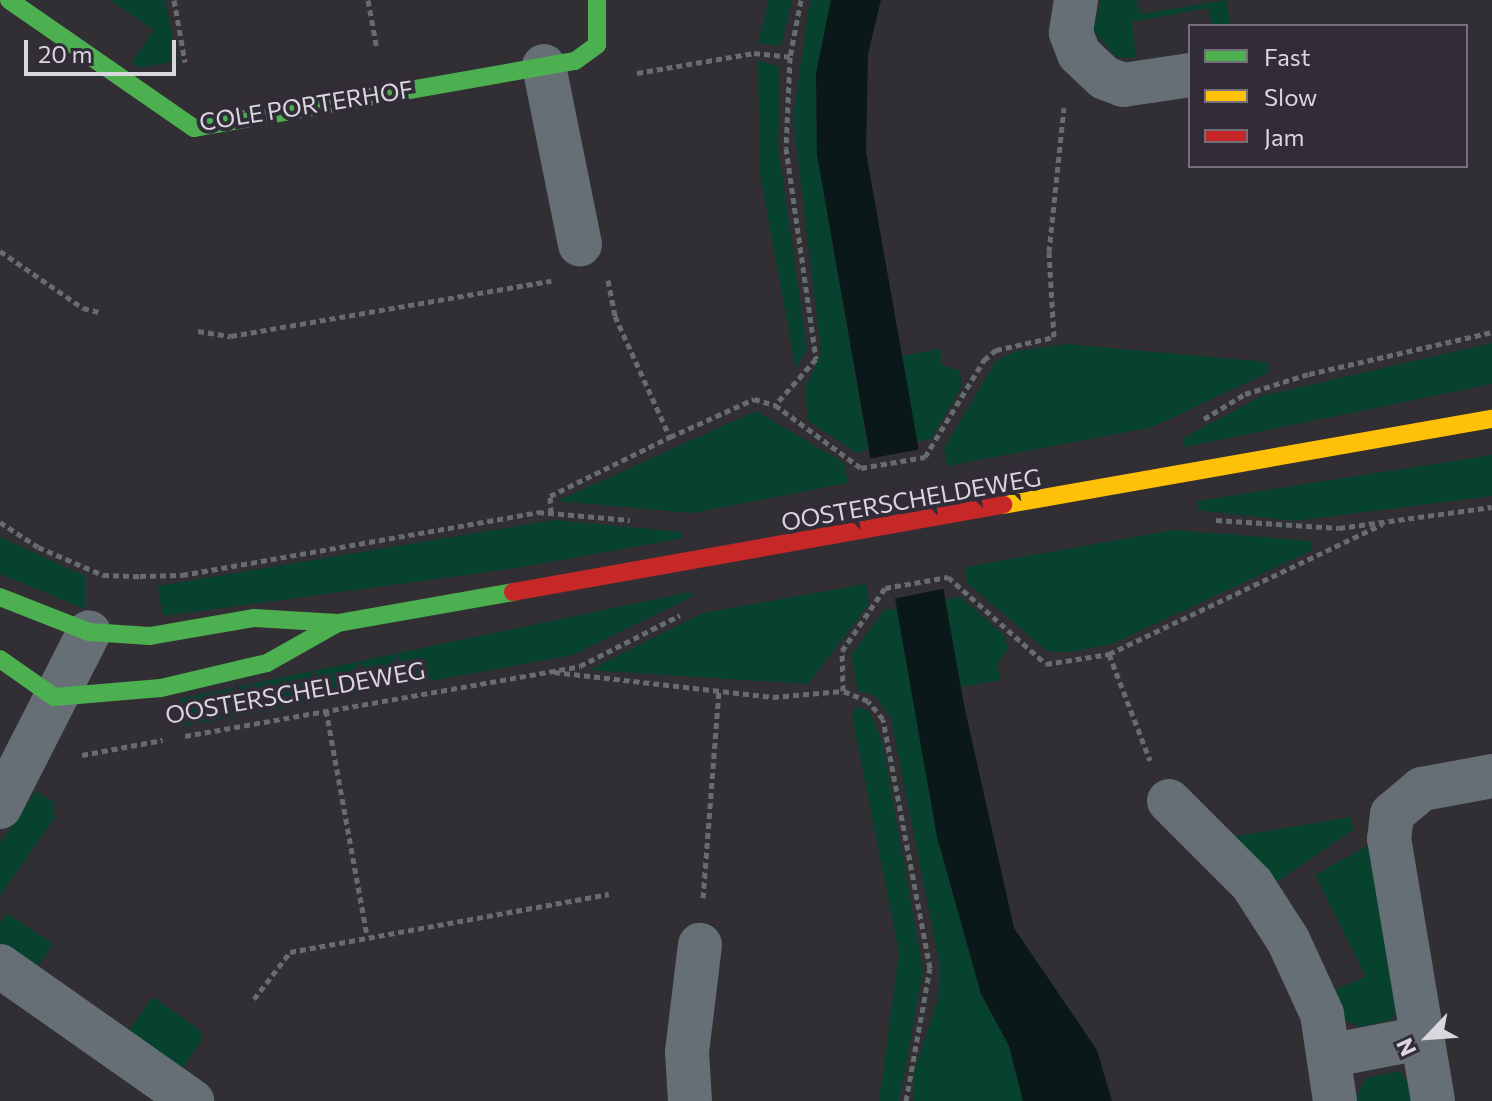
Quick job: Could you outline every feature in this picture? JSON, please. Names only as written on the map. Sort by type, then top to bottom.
[{"type":"street","name":"COLE PORTERHOF","points":[[9,0],[194,128],[575,61],[597,45]]},
{"type":"street","points":[[597,0],[597,45]]},
{"type":"street","points":[[1076,0],[1071,33],[1090,68],[1123,85],[1188,75]]},
{"type":"street","points":[[544,66],[580,244]]},
{"type":"street","name":"OOSTERSCHELDEWEG","points":[[0,597],[89,632],[150,636],[254,618],[338,623],[1492,419]]},
{"type":"street","name":"OOSTERSCHELDEWEG","points":[[54,697],[161,688],[267,663],[338,623]]},
{"type":"street","points":[[0,807],[28,762],[54,697],[89,632]]},
{"type":"street","points":[[0,659],[54,697]]},
{"type":"street","points":[[1433,1101],[1389,839],[1392,814],[1422,789],[1492,776]]},
{"type":"street","points":[[1169,801],[1269,908],[1305,974],[1333,1055],[1335,1101]]},
{"type":"street","points":[[690,1101],[687,1052],[700,945]]},
{"type":"street","points":[[0,966],[192,1101]]},
{"type":"street","points":[[1333,1055],[1421,1038]]},
{"type":"path","points":[[775,405],[816,359],[786,148],[790,57],[801,0]]},
{"type":"path","points":[[597,45],[632,74],[754,53],[790,57]]},
{"type":"path","points":[[551,513],[550,496],[754,399],[775,405],[868,467],[925,457],[984,360],[996,350],[1054,337],[1049,252],[1065,96],[1090,68]]},
{"type":"path","points":[[198,331],[231,336],[569,278],[564,247],[601,241],[615,316],[670,437]]},
{"type":"path","points":[[0,251],[83,308],[99,312]]},
{"type":"path","points":[[1191,426],[1245,394],[1309,374],[1492,332]]},
{"type":"path","points":[[1209,520],[1339,528],[1492,507]]},
{"type":"path","points":[[0,522],[38,547],[103,575],[182,575],[551,513],[644,521]]},
{"type":"path","points":[[843,691],[842,651],[890,587],[948,577],[1046,664],[1109,654],[1390,521]]},
{"type":"path","name":"OOSTERSCHELDEWEG","points":[[28,762],[580,666],[684,613]]},
{"type":"path","points":[[1109,654],[1169,801]]},
{"type":"path","points":[[551,671],[773,697],[843,691],[868,701],[883,719],[930,968],[906,1101]]},
{"type":"path","points":[[700,945],[719,691]]},
{"type":"path","points":[[326,710],[367,935]]},
{"type":"path","points":[[254,999],[290,952],[367,935],[609,894]]},
{"type":"green space","points":[[110,0],[165,0],[177,61],[140,68],[132,62],[154,30]]},
{"type":"green space","points":[[769,0],[792,0],[781,46],[758,43]]},
{"type":"green space","points":[[810,0],[831,0],[816,73],[817,155],[868,449],[857,453],[808,421],[805,389],[821,353],[793,117]]},
{"type":"green space","points":[[1101,0],[1136,0],[1140,14],[1226,0],[1231,24],[1212,24],[1208,8],[1132,22],[1136,58],[1116,57],[1093,30]]},
{"type":"green space","points":[[758,60],[780,67],[778,146],[807,348],[796,370],[760,174]]},
{"type":"green space","points":[[1492,343],[1492,384],[1184,447],[1183,438],[1262,396]]},
{"type":"green space","points":[[1066,344],[1268,362],[1269,372],[1153,427],[947,466],[944,448],[996,361],[1017,351]]},
{"type":"green space","points":[[940,349],[942,365],[960,371],[962,385],[932,438],[917,442],[901,356]]},
{"type":"green space","points":[[756,411],[844,463],[848,483],[692,513],[557,501]]},
{"type":"green space","points":[[1492,455],[1492,496],[1294,521],[1197,510],[1197,501]]},
{"type":"green space","points":[[554,520],[682,532],[683,538],[517,568],[163,616],[157,586]]},
{"type":"green space","points":[[1174,530],[1311,541],[1313,550],[1112,644],[1071,652],[1047,651],[967,583],[965,567]]},
{"type":"green space","points":[[0,537],[85,576],[85,609],[0,574]]},
{"type":"green space","points":[[866,584],[869,604],[808,684],[590,670],[703,613]]},
{"type":"green space","points":[[690,592],[693,596],[573,655],[183,726],[179,699]]},
{"type":"green space","points":[[960,597],[1004,635],[1008,649],[997,664],[1001,680],[961,687],[945,599]]},
{"type":"green space","points":[[897,609],[937,837],[981,994],[1009,1046],[1023,1101],[913,1101],[914,1072],[938,999],[940,967],[891,718],[874,695],[858,691],[851,655],[884,610]]},
{"type":"green space","points":[[856,706],[869,711],[882,741],[923,970],[899,1101],[879,1101],[899,953],[852,717]]},
{"type":"green space","points":[[36,791],[53,802],[55,817],[0,896],[0,843]]},
{"type":"green space","points":[[1351,817],[1353,830],[1274,884],[1225,838]]},
{"type":"green space","points":[[1372,843],[1397,1011],[1390,1020],[1361,1027],[1344,1020],[1329,992],[1366,977],[1315,875]]},
{"type":"green space","points":[[7,913],[53,944],[37,967],[0,948],[0,923]]},
{"type":"green space","points":[[153,997],[200,1030],[202,1040],[180,1072],[128,1032]]},
{"type":"green space","points":[[1400,1071],[1419,1101],[1355,1101],[1366,1078]]},
{"type":"shaded area","points":[[831,0],[881,0],[868,54],[866,152],[964,705],[1014,928],[1097,1050],[1112,1101],[1023,1101],[1009,1046],[981,994],[937,837],[817,155],[816,73]]},
{"type":"pier","points":[[922,449],[947,588],[893,599],[867,459]]},
{"type":"traffic: fast","points":[[9,0],[194,128],[575,61],[597,45],[597,0]]},
{"type":"traffic: fast","points":[[0,597],[89,632],[150,636],[254,618],[338,623],[513,592]]},
{"type":"traffic: fast","points":[[0,659],[54,697],[161,688],[267,663],[338,623]]},
{"type":"traffic: slow","points":[[1003,505],[1492,419]]},
{"type":"traffic: jam","points":[[513,592],[1003,505]]}]
